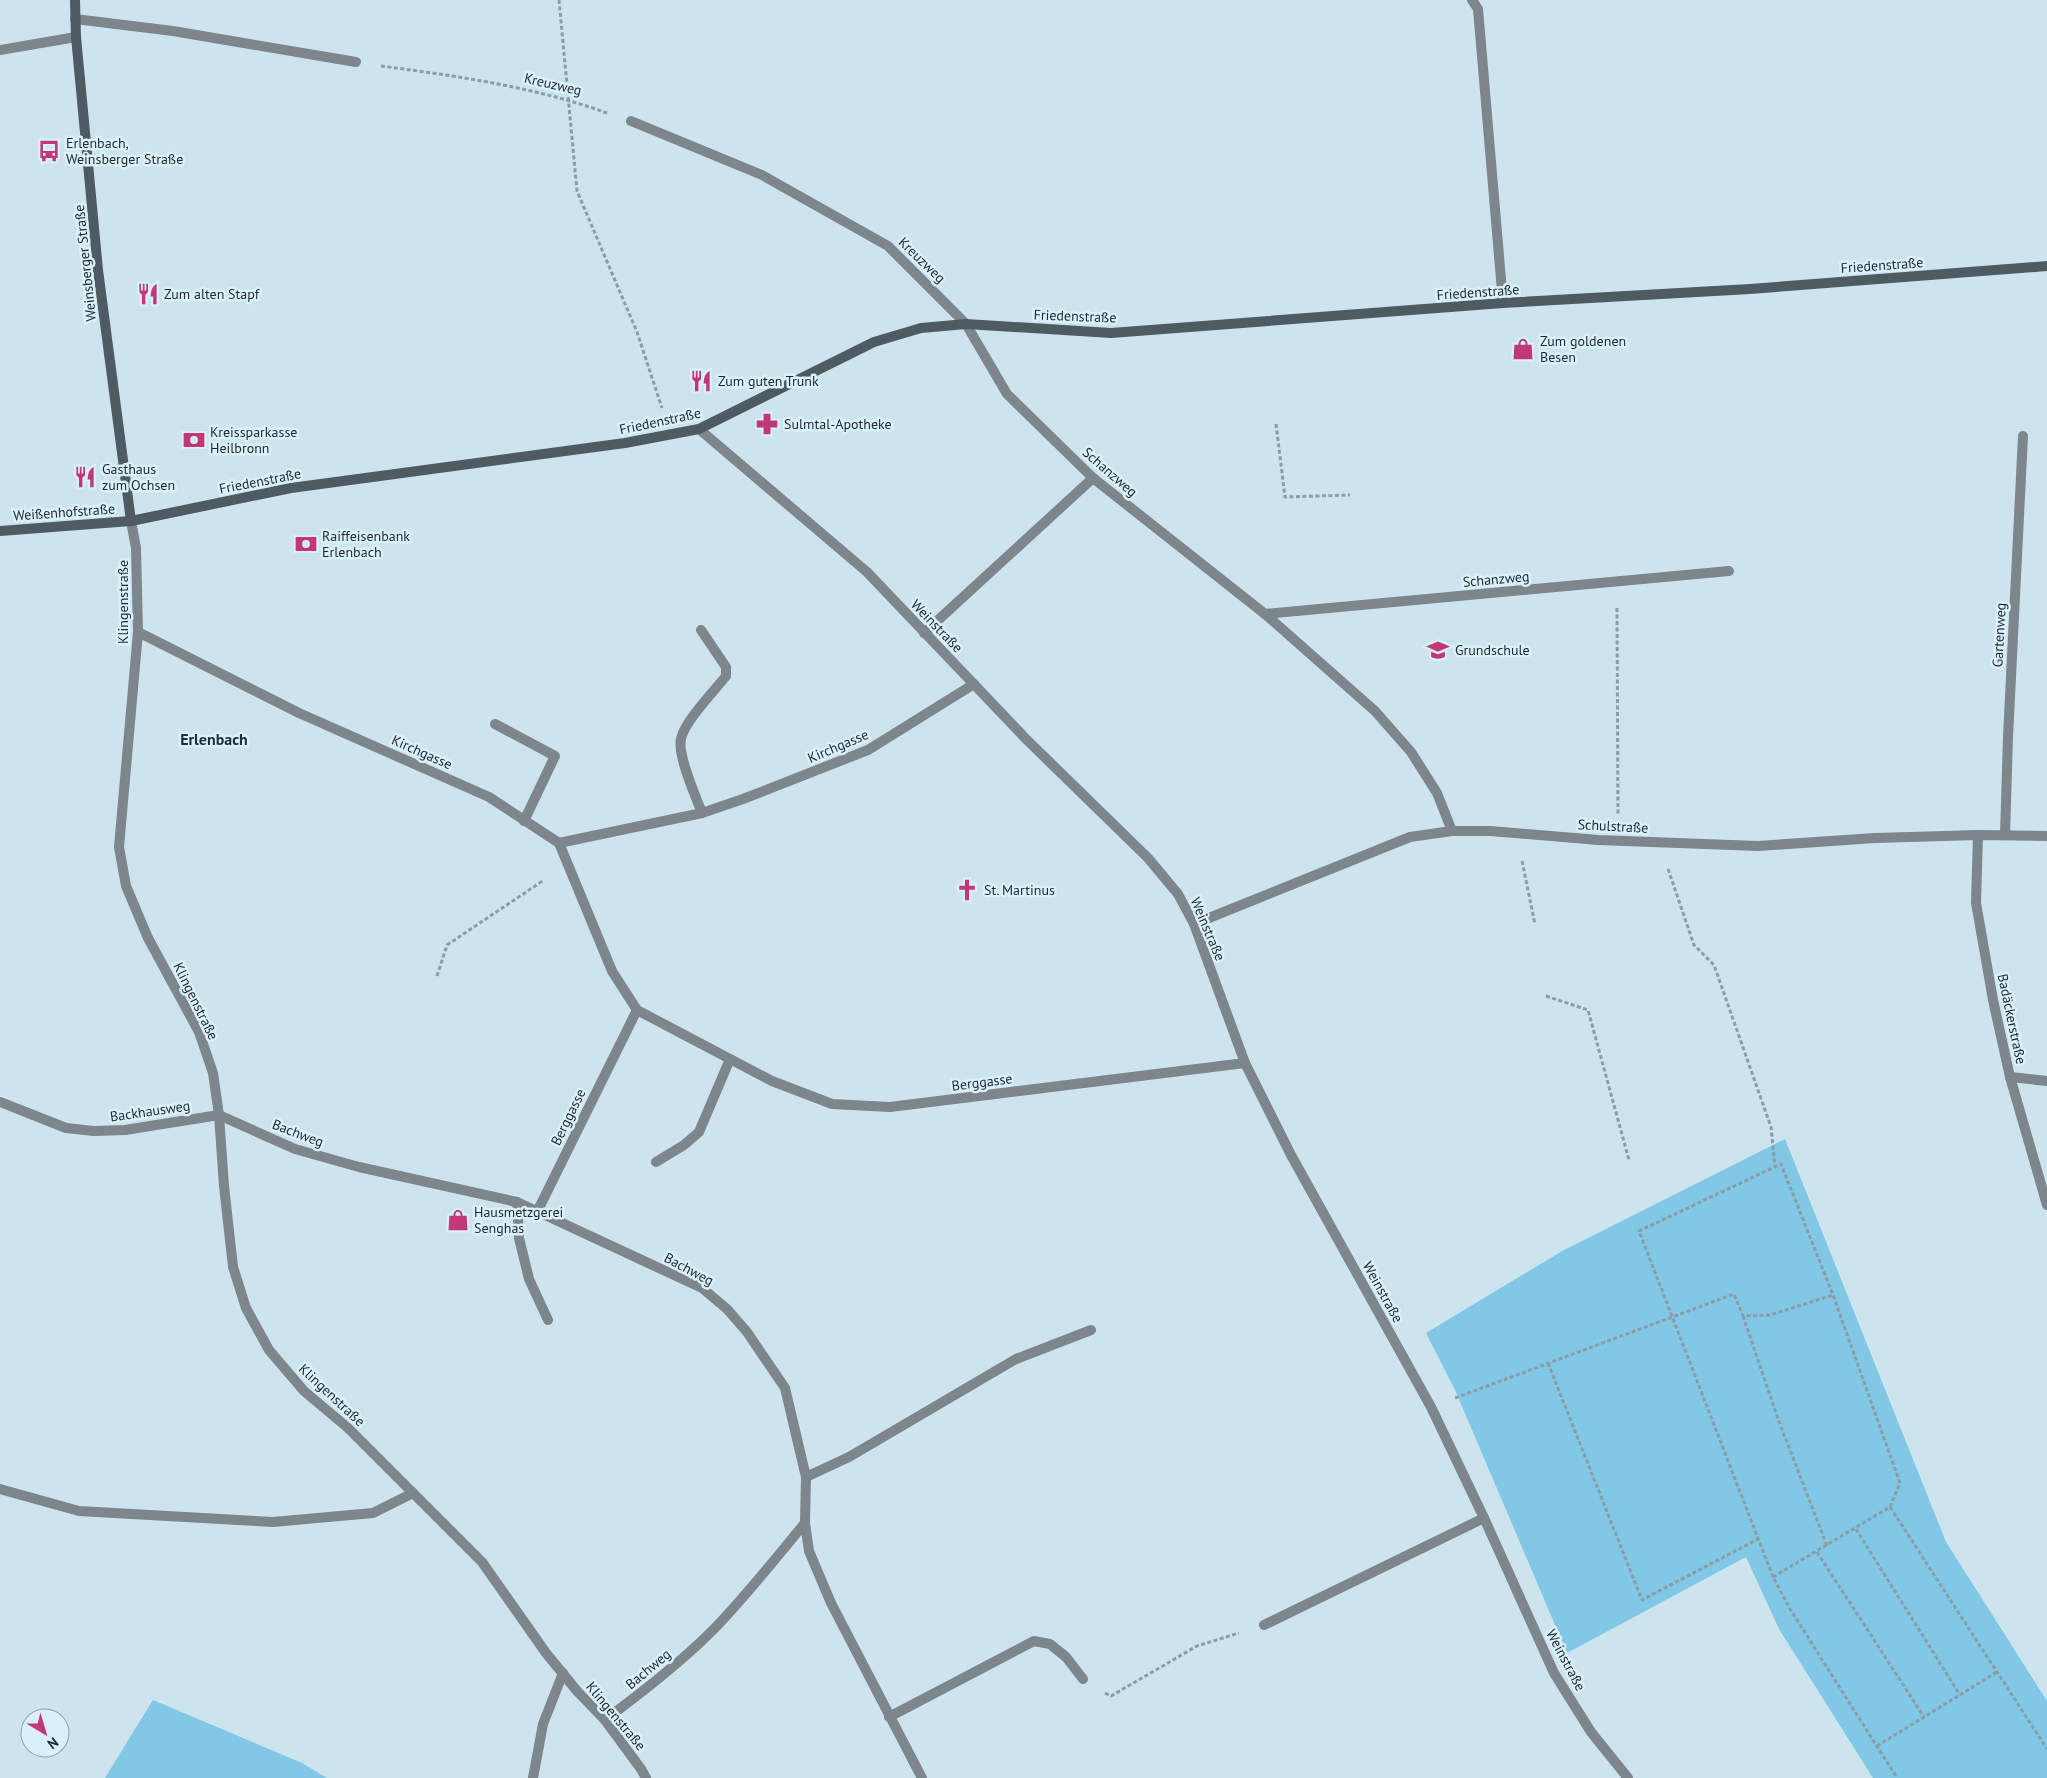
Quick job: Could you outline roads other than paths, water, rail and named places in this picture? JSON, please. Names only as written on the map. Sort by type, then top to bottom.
[{"type":"street","name":"Weinsberger Straße","points":[[75,0],[76,38],[98,270],[131,521]]},
{"type":"street","points":[[1472,0],[1478,9],[1503,303]]},
{"type":"street","points":[[75,19],[173,31],[356,62]]},
{"type":"street","points":[[0,50],[76,38]]},
{"type":"street","name":"Kreuzweg","points":[[631,122],[762,175],[888,246],[966,324]]},
{"type":"street","name":"Friedenstraße","points":[[131,521],[291,488],[625,443],[699,429],[874,342],[921,328],[966,324],[1111,332],[1503,303],[1750,289],[2047,266]]},
{"type":"street","name":"Schanzweg","points":[[966,324],[1006,394],[1093,478],[1265,614],[1375,711],[1411,752],[1437,793],[1452,831]]},
{"type":"street","name":"Weinstraße","points":[[699,429],[867,572],[1026,739],[1148,858],[1178,894],[1194,924],[1245,1063],[1290,1155],[1431,1407],[1484,1518],[1554,1673],[1591,1732],[1628,1778]]},
{"type":"street","name":"Gartenweg","points":[[2005,835],[2023,436]]},
{"type":"street","points":[[924,633],[1093,478]]},
{"type":"street","name":"Weißenhofstraße","points":[[0,531],[131,521]]},
{"type":"street","name":"Klingenstraße","points":[[131,521],[136,548],[138,632],[119,846],[120,854],[126,886],[145,930],[199,1032],[213,1073],[219,1115],[224,1186],[233,1267],[246,1308],[269,1350],[304,1391],[348,1428],[482,1562],[563,1673],[577,1691],[605,1720],[646,1778]]},
{"type":"street","name":"Schanzweg","points":[[1265,614],[1729,571]]},
{"type":"street","points":[[701,630],[726,667],[726,676],[687,725],[681,739],[681,752],[702,813]]},
{"type":"street","name":"Kirchgasse","points":[[138,632],[299,713],[489,797],[559,843],[702,813],[744,799],[868,750],[974,684]]},
{"type":"street","points":[[496,724],[555,756],[524,820]]},
{"type":"street","name":"Schulstraße","points":[[1194,924],[1410,837],[1452,831],[1490,831],[1598,840],[1758,846],[1875,838],[1978,835],[2047,836]]},
{"type":"street","name":"Badäckerstraße","points":[[1978,835],[1976,903],[1993,1000],[2010,1078],[2047,1204]]},
{"type":"street","name":"Berggasse","points":[[559,843],[612,971],[637,1010],[772,1081],[832,1104],[890,1107],[1245,1063]]},
{"type":"street","name":"Berggasse","points":[[538,1210],[637,1010]]},
{"type":"street","points":[[656,1162],[684,1146],[699,1132],[730,1059]]},
{"type":"street","points":[[2010,1078],[2047,1081]]},
{"type":"street","name":"Backhausweg","points":[[0,1102],[66,1128],[94,1131],[125,1130],[219,1115]]},
{"type":"street","name":"Bachweg","points":[[219,1115],[295,1150],[359,1168],[517,1202],[538,1210],[702,1288],[727,1310],[747,1332],[785,1388],[806,1478],[805,1523],[808,1551],[827,1594],[922,1778]]},
{"type":"street","points":[[517,1202],[520,1238],[529,1279],[548,1320]]},
{"type":"street","points":[[806,1478],[849,1456],[1016,1359],[1091,1330]]},
{"type":"street","points":[[0,1489],[79,1511],[273,1522],[373,1514],[413,1493]]},
{"type":"street","points":[[1264,1625],[1484,1518]]},
{"type":"street","name":"Bachweg","points":[[605,1720],[644,1691],[712,1631],[753,1587],[805,1523]]},
{"type":"street","points":[[889,1717],[1034,1642],[1050,1644],[1066,1657],[1083,1679]]},
{"type":"street","points":[[533,1778],[543,1724],[563,1673]]},
{"type":"place","name":"Erlenbach, Weinsberger Straße","points":[[49,151]]},
{"type":"place","name":"Zum alten Stapf","points":[[148,294]]},
{"type":"place","name":"Zum goldenen Besen","points":[[1523,349]]},
{"type":"place","name":"Zum guten Trunk","points":[[701,381]]},
{"type":"place","name":"Sulmtal-Apotheke","points":[[767,424]]},
{"type":"place","name":"Kreissparkasse Heilbronn","points":[[194,440]]},
{"type":"place","name":"Gasthaus zum Ochsen","points":[[85,477]]},
{"type":"place","name":"Raiffeisenbank Erlenbach","points":[[306,544]]},
{"type":"place","name":"Grundschule","points":[[1438,650]]},
{"type":"place","name":"St. Martinus","points":[[967,890]]},
{"type":"place","name":"Hausmetzgerei Senghas","points":[[458,1220]]},
{"type":"district","name":"Erlenbach","points":[[214,739]]}]
